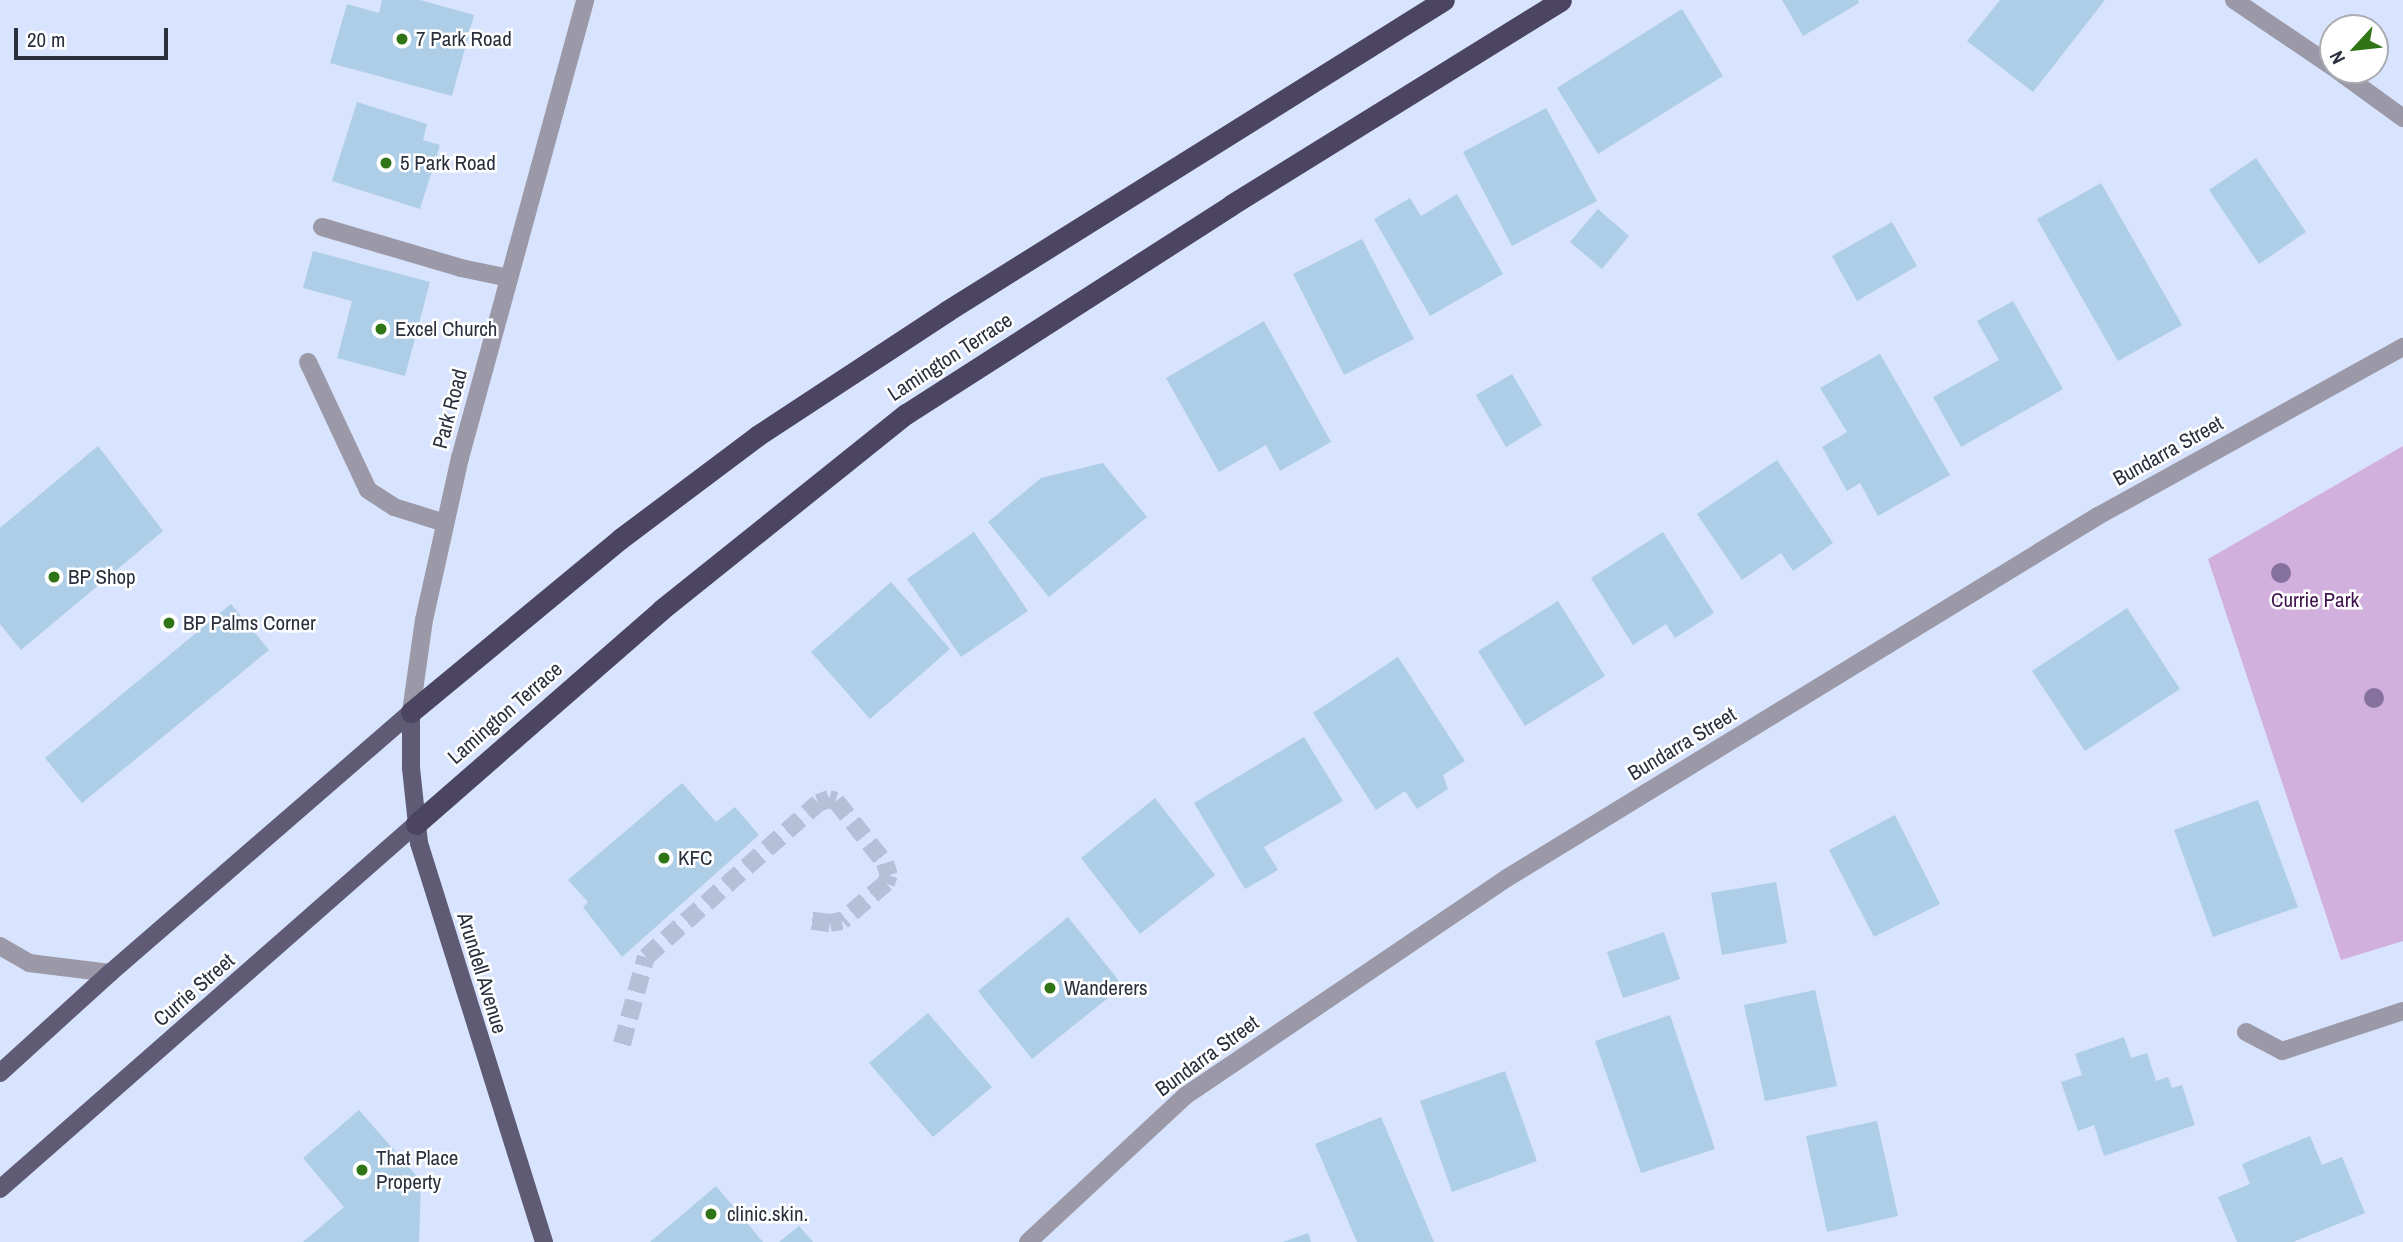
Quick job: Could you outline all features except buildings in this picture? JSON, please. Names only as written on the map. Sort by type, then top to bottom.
[{"type":"highway","name":"Lamington Terrace","points":[[411,712],[620,539],[757,436],[947,311],[1444,0]]},
{"type":"highway","name":"Lamington Terrace","points":[[416,824],[662,610],[906,414],[1219,213],[1561,0]]},
{"type":"main road","name":"Arundell Avenue","points":[[411,712],[411,768],[416,824],[431,887],[544,1242]]},
{"type":"main road","points":[[0,1073],[110,973],[411,712]]},
{"type":"main road","name":"Currie Street","points":[[0,1189],[416,824]]},
{"type":"street","name":"Park Road","points":[[411,712],[420,640],[445,523],[585,0]]},
{"type":"street","points":[[2234,0],[2319,58]]},
{"type":"street","points":[[2356,84],[2403,118]]},
{"type":"street","points":[[322,227],[461,268],[509,278]]},
{"type":"street","name":"Bundarra Street","points":[[1028,1242],[1185,1096],[1507,878],[2098,516],[2403,347]]},
{"type":"street","points":[[308,362],[368,490],[394,507],[445,523]]},
{"type":"street","points":[[0,946],[29,963],[110,973]]},
{"type":"street","points":[[2246,1032],[2282,1051],[2403,1011]]},
{"type":"green space","name":"Currie Park","points":[[2403,446],[2403,941],[2341,960],[2208,559]]},
{"type":"tunnel","points":[[622,1044],[646,957],[818,803],[829,799],[836,801],[885,863],[889,875],[886,883],[842,921],[830,923],[805,920]]},
{"type":"place","name":"7 Park Road","points":[[402,39]]},
{"type":"place","name":"5 Park Road","points":[[386,163]]},
{"type":"place","name":"Excel Church","points":[[381,329]]},
{"type":"place","name":"BP Shop","points":[[54,577]]},
{"type":"place","name":"BP Palms Corner","points":[[169,623]]},
{"type":"place","name":"KFC","points":[[664,858]]},
{"type":"place","name":"Wanderers","points":[[1050,988]]},
{"type":"place","name":"That Place Property","points":[[362,1170]]},
{"type":"place","name":"clinic.skin.","points":[[711,1214]]}]
